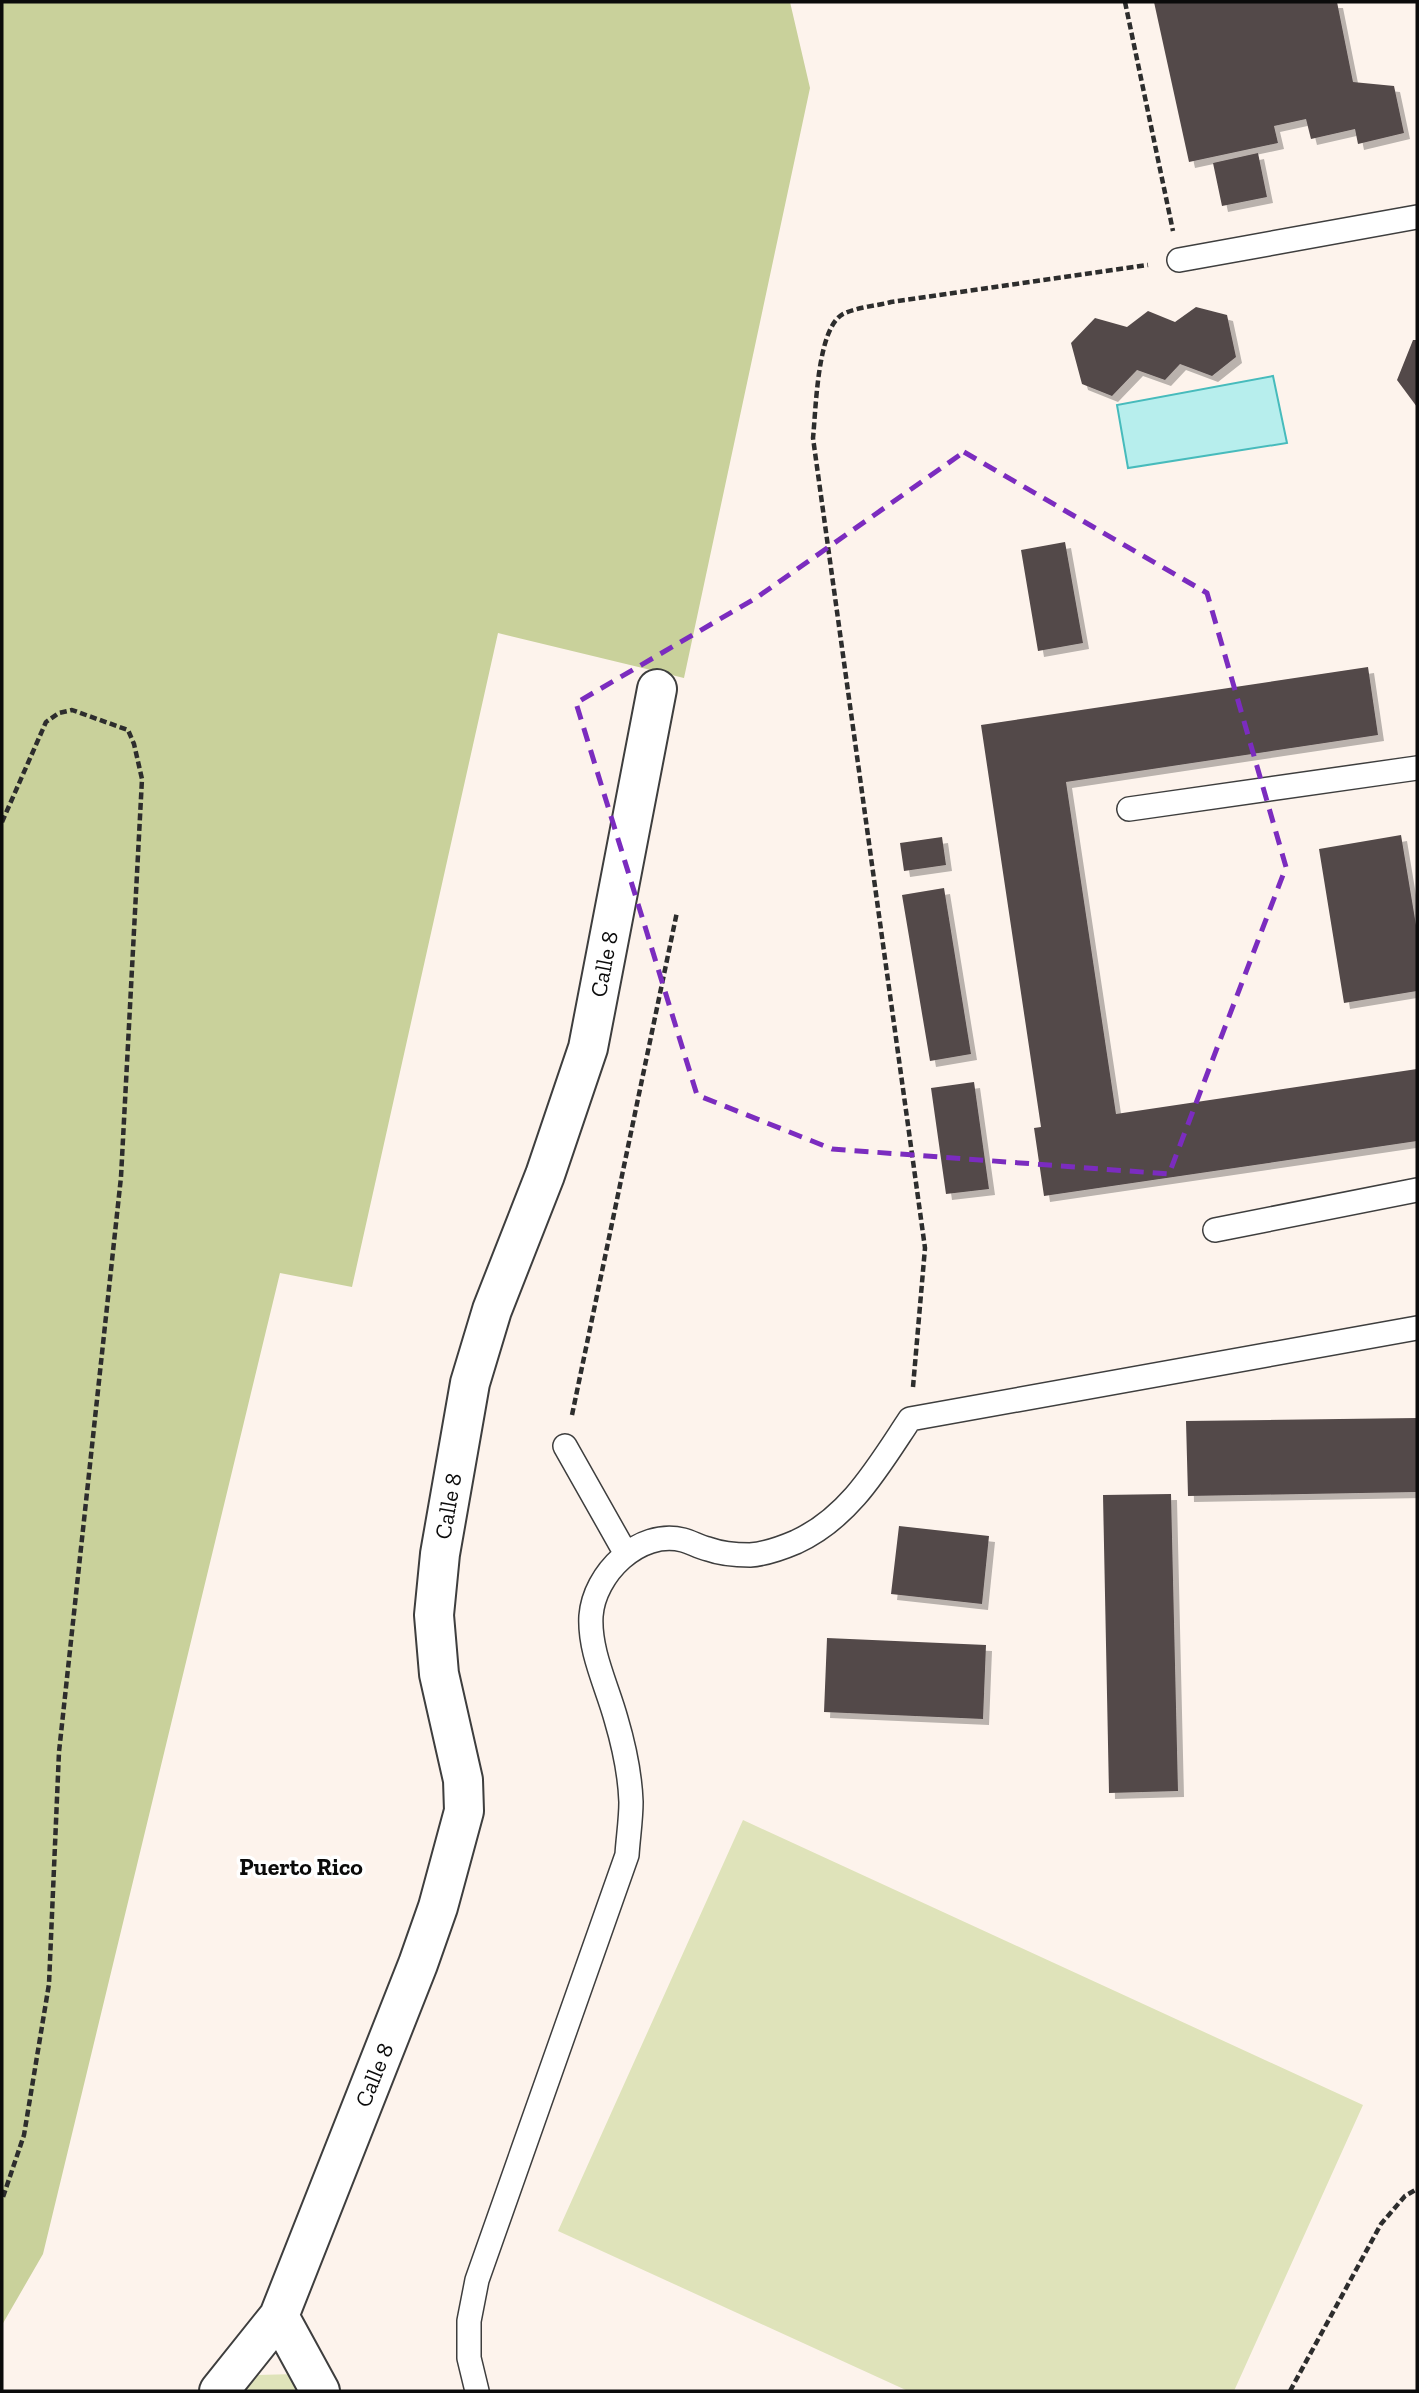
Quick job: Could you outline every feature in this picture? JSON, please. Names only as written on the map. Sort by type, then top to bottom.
[{"type":"street","name":"Calle 8","points":[[219,2391],[279,2316],[418,1964],[439,1907],[458,1840],[464,1811],[463,1780],[439,1674],[434,1615],[449,1501],[470,1383],[484,1334],[545,1175],[588,1048],[657,689]]},
{"type":"street","points":[[279,2316],[320,2391]]},
{"type":"lane","points":[[1179,260],[1417,216]]},
{"type":"lane","points":[[1129,809],[1417,768]]},
{"type":"lane","points":[[1215,1230],[1417,1190]]},
{"type":"lane","points":[[477,2391],[469,2358],[469,2321],[477,2280],[626,1856],[631,1803],[627,1761],[591,1637],[591,1614],[598,1588],[611,1568],[642,1544],[660,1540],[681,1539],[710,1550],[750,1555],[778,1549],[797,1541],[828,1524],[861,1492],[910,1419],[1417,1328]]},
{"type":"lane","points":[[565,1446],[626,1554]]},
{"type":"path","points":[[910,1419],[925,1248],[813,438],[821,356],[832,324],[842,314],[891,302],[1179,260],[1125,2]]},
{"type":"path","points":[[2,822],[46,722],[59,713],[72,710],[128,730],[142,779],[121,1177],[59,1752],[49,1984],[24,2136],[2,2200]]},
{"type":"path","points":[[565,1446],[677,912]]},
{"type":"path","points":[[1290,2391],[1381,2224],[1405,2196],[1417,2189]]},
{"type":"highlighted area","points":[[964,452],[1207,593],[1286,867],[1169,1174],[832,1149],[697,1095],[576,703],[756,598]]},
{"type":"green space","points":[[2,2],[790,2],[810,88],[684,678],[498,633],[352,1287],[280,1273],[43,2254],[2,2325]]},
{"type":"green space","points":[[743,1820],[1363,2105],[1234,2391],[908,2391],[558,2231]]},
{"type":"green space","points":[[297,2374],[306,2391],[244,2391],[256,2375]]},
{"type":"water","points":[[1273,376],[1287,443],[1128,468],[1117,405]]},
{"type":"building","points":[[1154,2],[1337,2],[1353,82],[1394,86],[1404,133],[1358,144],[1355,129],[1311,139],[1306,119],[1274,126],[1278,143],[1189,162]]},
{"type":"building","points":[[1258,153],[1267,197],[1222,206],[1213,163]]},
{"type":"building","points":[[1196,307],[1227,315],[1236,357],[1212,376],[1180,364],[1165,380],[1137,370],[1112,396],[1082,384],[1071,343],[1095,318],[1127,327],[1148,311],[1175,322]]},
{"type":"building","points":[[1413,340],[1417,340],[1417,407],[1397,380]]},
{"type":"building","points":[[1065,542],[1083,643],[1038,651],[1021,550]]},
{"type":"building","points":[[1368,667],[1378,735],[1066,782],[1116,1114],[1417,1069],[1417,1141],[1044,1196],[1034,1128],[1041,1127],[981,725]]},
{"type":"building","points":[[1401,835],[1417,931],[1417,991],[1344,1003],[1319,849]]},
{"type":"building","points":[[942,837],[946,865],[904,871],[900,843]]},
{"type":"building","points":[[944,888],[971,1054],[930,1061],[902,895]]},
{"type":"building","points":[[974,1082],[989,1189],[946,1194],[931,1088]]},
{"type":"building","points":[[1417,1418],[1417,1492],[1188,1496],[1186,1421]]},
{"type":"building","points":[[1171,1494],[1178,1791],[1109,1793],[1103,1495]]},
{"type":"building","points":[[899,1526],[989,1536],[982,1604],[891,1594]]},
{"type":"building","points":[[827,1638],[986,1645],[983,1719],[824,1712]]},
{"type":"district","name":"Puerto Rico","points":[[301,1866]]}]
